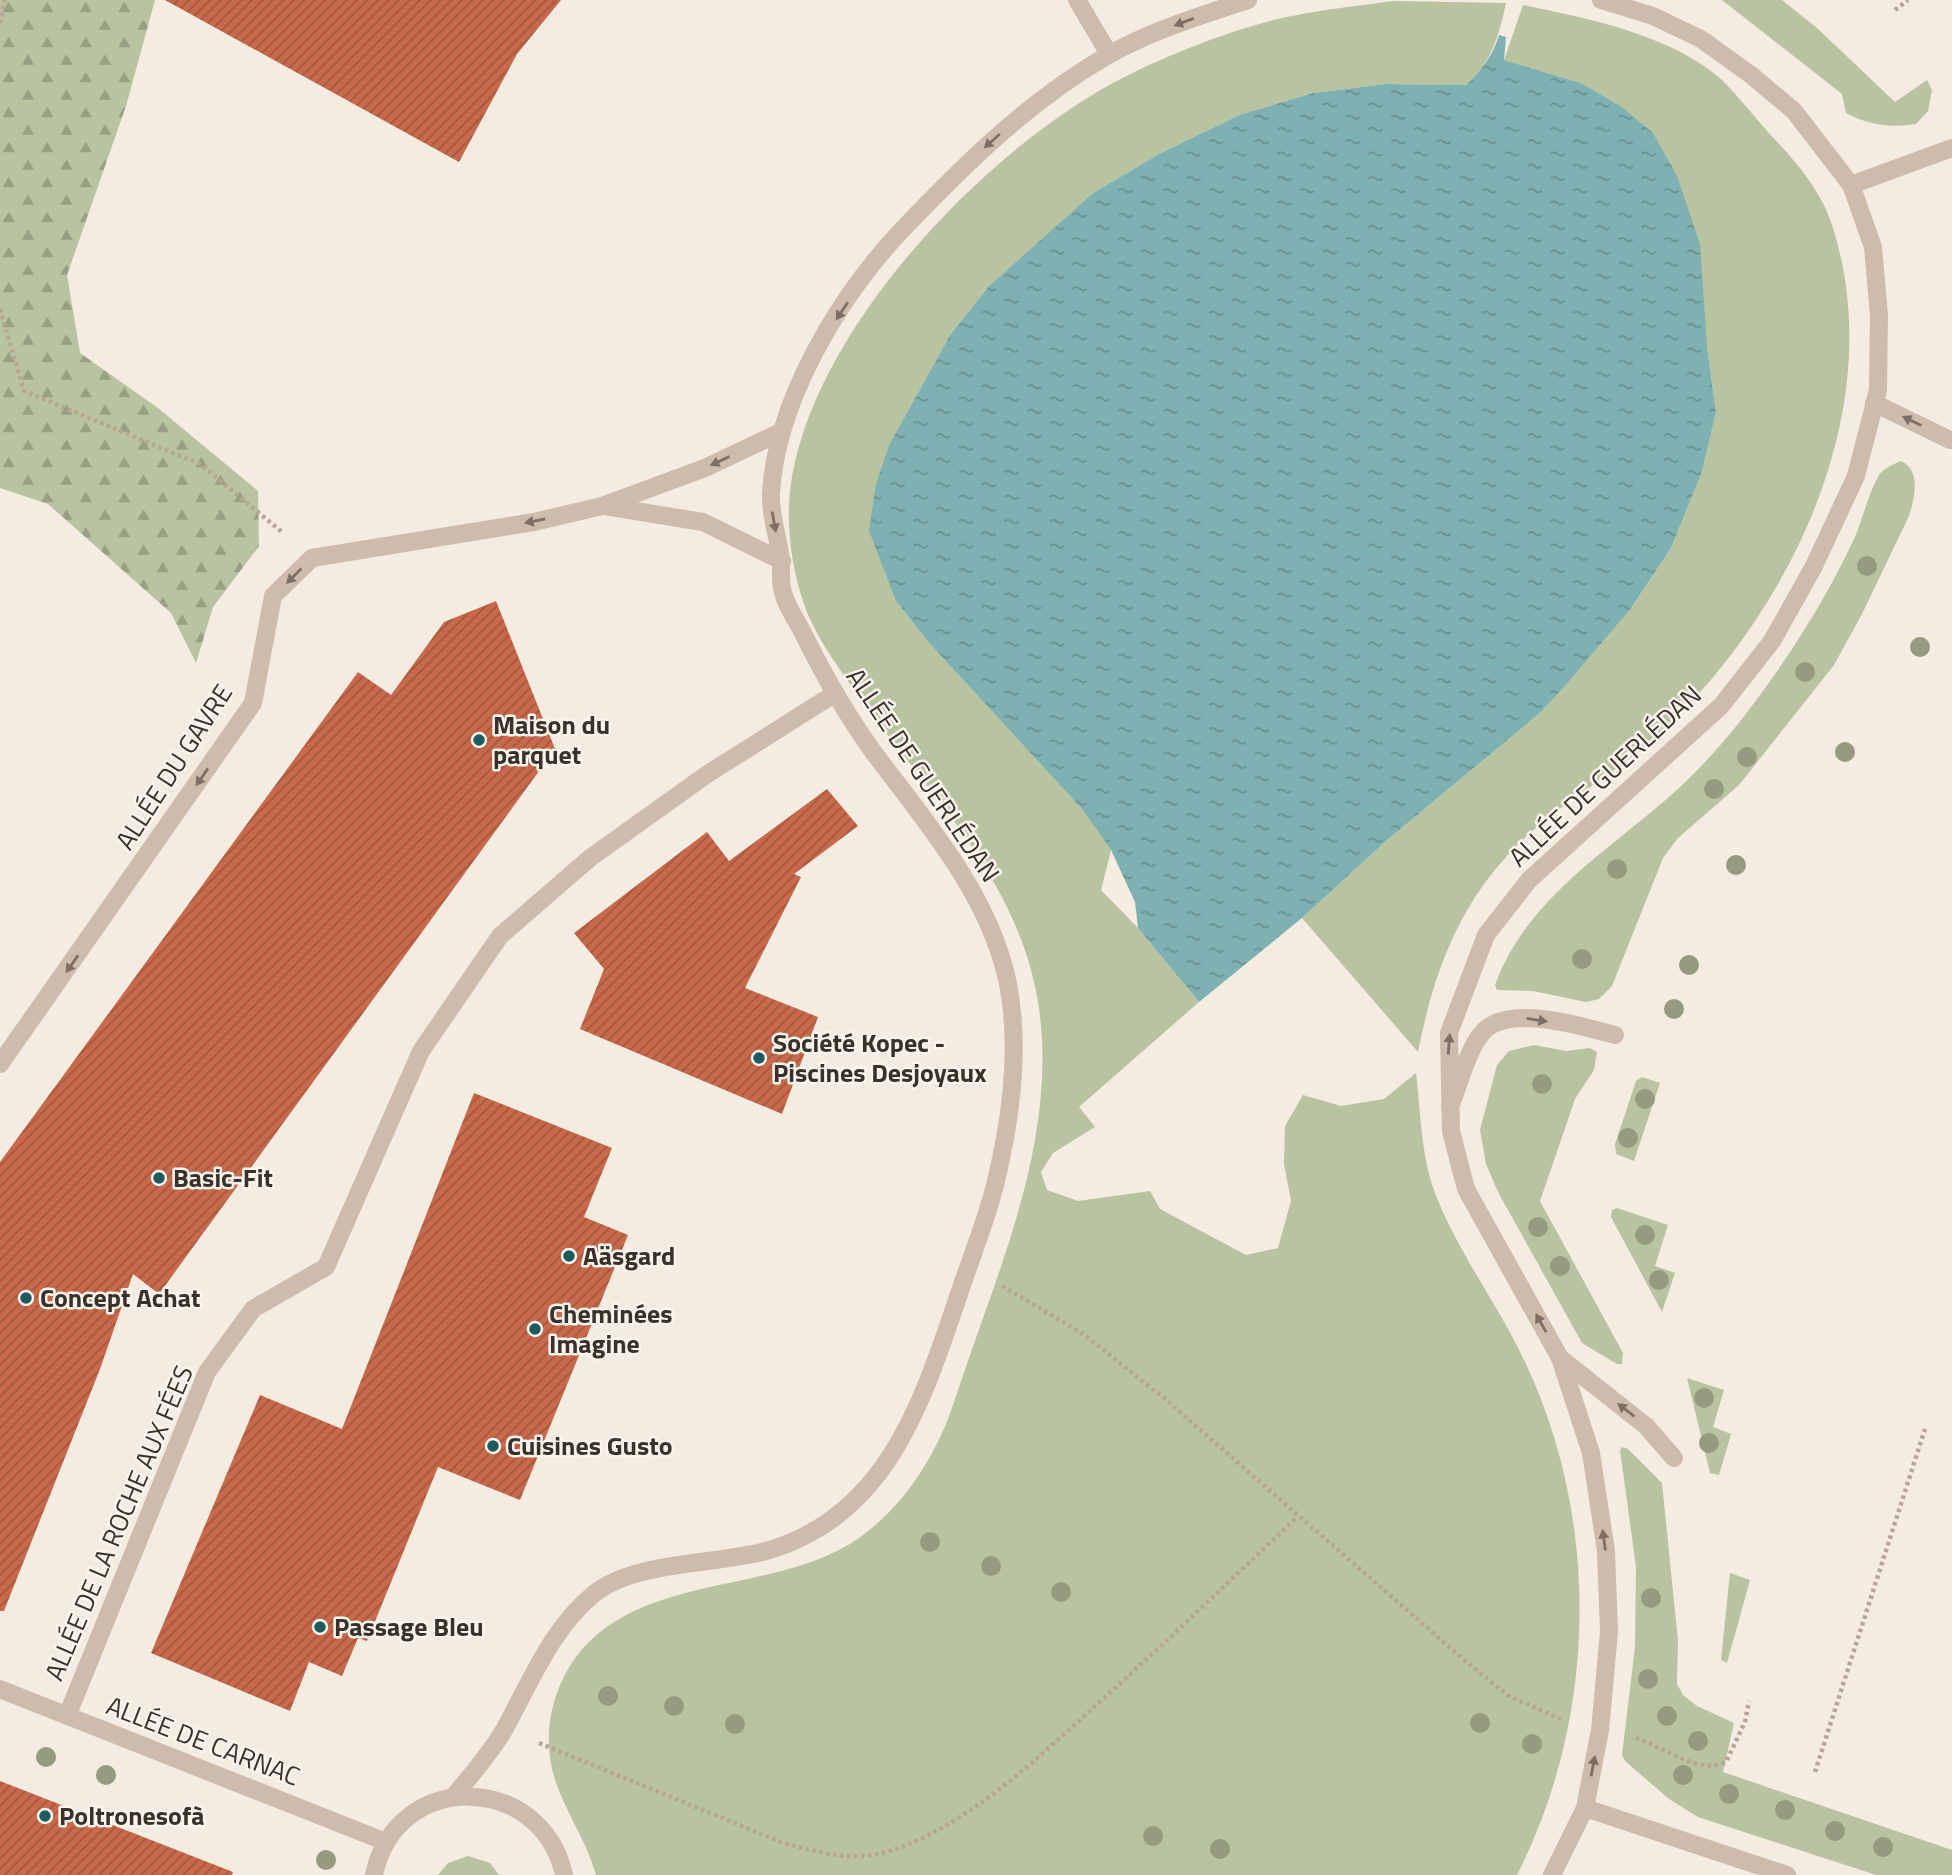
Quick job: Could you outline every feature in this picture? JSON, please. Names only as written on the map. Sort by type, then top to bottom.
[{"type":"street","points":[[1077,0],[1109,54]]},
{"type":"street","name":"ALLÉE DE GUERLÉDAN","points":[[454,1796],[500,1737],[551,1646],[575,1611],[600,1590],[617,1580],[653,1570],[710,1563],[772,1550],[821,1527],[855,1501],[883,1471],[909,1427],[964,1278],[1000,1168],[1015,1075],[1006,976],[977,899],[922,816],[834,694],[782,592],[782,561],[770,499],[781,432],[792,397],[825,335],[882,252],[962,167],[1035,102],[1109,54],[1186,21],[1248,0]]},
{"type":"street","name":"ALLÉE DE GUERLÉDAN","points":[[1552,1875],[1585,1808],[1600,1730],[1609,1632],[1606,1551],[1591,1453],[1560,1358],[1466,1189],[1451,1130],[1449,1033],[1486,935],[1529,880],[1721,706],[1772,641],[1814,566],[1856,476],[1878,390],[1879,316],[1873,247],[1851,185],[1794,111],[1751,75],[1689,33],[1653,16],[1601,0]]},
{"type":"street","points":[[1851,185],[1952,148]]},
{"type":"street","points":[[1874,403],[1950,440]]},
{"type":"street","points":[[312,558],[534,522],[602,506],[705,468],[781,432]]},
{"type":"street","points":[[602,506],[703,522],[782,561]]},
{"type":"street","name":"ALLÉE DU GAVRE","points":[[0,1064],[253,703],[273,596],[312,558]]},
{"type":"street","name":"ALLÉE DE LA ROCHE AUX FÉES","points":[[67,1716],[207,1373],[253,1309],[326,1267],[421,1051],[500,936],[590,858],[706,775],[834,694]]},
{"type":"street","points":[[1450,1107],[1480,1035],[1493,1023],[1510,1017],[1531,1019],[1615,1035]]},
{"type":"street","points":[[1560,1358],[1646,1426],[1674,1458]]},
{"type":"street","name":"ALLÉE DE CARNAC","points":[[0,1689],[386,1842]]},
{"type":"street","points":[[374,1875],[386,1842],[399,1825],[415,1812],[454,1796],[480,1796],[506,1802],[528,1816],[547,1835],[560,1858],[564,1875]]},
{"type":"street","points":[[1585,1808],[1787,1875]]},
{"type":"path","points":[[0,23],[5,0]]},
{"type":"path","points":[[1895,10],[1908,0]]},
{"type":"path","points":[[0,309],[24,391],[200,464],[312,558]]},
{"type":"path","points":[[964,1278],[1004,1286],[1084,1335],[1165,1399],[1297,1517],[1509,1696],[1560,1720],[1657,1745],[1687,1761],[1713,1768],[1726,1762],[1745,1722],[1749,1701]]},
{"type":"path","points":[[1815,1772],[1925,1429]]},
{"type":"path","points":[[500,1737],[545,1744],[781,1842],[816,1853],[854,1857],[886,1852],[965,1814],[1020,1774],[1297,1517]]},
{"type":"green space","points":[[0,0],[155,0],[126,106],[67,275],[80,353],[158,408],[258,491],[259,546],[213,607],[196,663],[171,613],[48,504],[0,488]]},
{"type":"green space","points":[[1722,0],[1782,0],[1817,28],[1895,102],[1927,80],[1932,90],[1928,111],[1916,124],[1898,126],[1871,123],[1846,113],[1842,94]]},
{"type":"green space","points":[[1393,1],[1506,3],[1493,47],[1482,67],[1466,85],[1386,84],[1313,93],[1239,115],[1159,154],[1093,193],[989,286],[950,335],[890,443],[896,601],[929,643],[1082,809],[1111,850],[1101,890],[1138,928],[1199,1002],[1079,1107],[1095,1127],[1053,1153],[1041,1172],[1047,1190],[1078,1201],[1150,1191],[1160,1209],[1246,1255],[1278,1248],[1291,1201],[1284,1164],[1285,1126],[1303,1095],[1341,1106],[1384,1099],[1416,1073],[1424,1149],[1435,1193],[1455,1237],[1525,1362],[1550,1424],[1567,1488],[1577,1553],[1580,1620],[1575,1686],[1563,1751],[1543,1814],[1517,1875],[596,1875],[558,1787],[550,1757],[551,1713],[567,1671],[591,1640],[620,1618],[654,1603],[691,1592],[805,1564],[839,1550],[859,1538],[895,1506],[924,1467],[946,1424],[1019,1209],[1040,1109],[1042,1059],[1039,1008],[1029,963],[1014,922],[994,882],[970,845],[830,655],[809,617],[796,577],[789,519],[790,491],[804,432],[829,372],[865,312],[908,255],[957,203],[1009,155],[1062,115],[1132,73],[1225,35],[1272,20]]},
{"type":"green space","points":[[1523,5],[1601,23],[1654,40],[1702,64],[1734,92],[1806,176],[1828,214],[1847,293],[1849,359],[1840,425],[1822,489],[1795,552],[1762,610],[1723,665],[1667,727],[1531,832],[1505,858],[1483,886],[1464,915],[1449,946],[1426,1015],[1418,1052],[1302,918],[1386,841],[1540,713],[1629,611],[1671,548],[1702,472],[1716,412],[1707,346],[1619,105],[1581,83],[1504,60]]},
{"type":"green space","points":[[1901,461],[1908,465],[1914,478],[1909,516],[1834,665],[1739,785],[1678,838],[1663,858],[1612,986],[1599,999],[1586,1002],[1533,991],[1497,990],[1495,985],[1509,955],[1526,928],[1547,903],[1594,859],[1684,783],[1712,755],[1749,709],[1796,644],[1826,593],[1854,539],[1879,475],[1886,468]]},
{"type":"green space","points":[[1534,1045],[1566,1051],[1590,1048],[1597,1052],[1594,1070],[1575,1099],[1540,1201],[1623,1353],[1622,1364],[1617,1364],[1582,1343],[1498,1192],[1486,1164],[1480,1130],[1497,1065],[1509,1051]]},
{"type":"green space","points":[[1642,1077],[1660,1083],[1634,1161],[1616,1154],[1615,1144],[1636,1081]]},
{"type":"green space","points":[[1617,1208],[1668,1225],[1655,1266],[1675,1273],[1662,1312],[1611,1217],[1612,1210]]},
{"type":"green space","points":[[1687,1378],[1724,1390],[1713,1427],[1731,1434],[1719,1475],[1710,1473]]},
{"type":"green space","points":[[1622,1447],[1628,1449],[1662,1483],[1678,1641],[1677,1684],[1683,1695],[1697,1706],[1734,1723],[1723,1772],[1952,1850],[1952,1875],[1876,1875],[1698,1817],[1669,1799],[1625,1761],[1622,1755],[1635,1647],[1636,1567],[1620,1450]]},
{"type":"green space","points":[[1730,1573],[1750,1580],[1727,1663],[1721,1660]]},
{"type":"green space","points":[[468,1856],[490,1863],[499,1875],[438,1875],[448,1863]]},
{"type":"water","points":[[1499,35],[1506,37],[1504,60],[1581,83],[1619,105],[1653,133],[1677,176],[1700,244],[1707,346],[1716,412],[1702,472],[1671,548],[1629,611],[1540,713],[1386,841],[1302,918],[1199,1002],[1138,928],[1135,902],[1111,850],[1082,809],[929,643],[896,601],[869,531],[876,484],[890,443],[950,335],[989,286],[1093,193],[1159,154],[1239,115],[1313,93],[1386,84],[1466,85],[1486,62]]},
{"type":"building","points":[[165,0],[561,0],[517,54],[459,162]]},
{"type":"building","points":[[496,601],[555,749],[159,1294],[133,1274],[100,1369],[4,1611],[0,1611],[0,1162],[358,672],[391,695],[444,622]]},
{"type":"building","points":[[827,789],[858,826],[794,874],[801,877],[745,988],[818,1017],[782,1114],[580,1029],[604,969],[574,933],[707,832],[729,861]]},
{"type":"building","points":[[474,1093],[612,1148],[584,1217],[628,1235],[520,1500],[438,1467],[367,1641],[358,1638],[342,1676],[309,1662],[290,1711],[151,1653],[260,1395],[342,1429]]},
{"type":"building","name":"Poltronesofà","points":[[0,1781],[233,1872],[232,1875],[0,1875]]},
{"type":"place","name":"Maison du parquet","points":[[479,740]]},
{"type":"place","name":"Société Kopec - Piscines Desjoyaux","points":[[759,1058]]},
{"type":"place","name":"Basic-Fit","points":[[159,1178]]},
{"type":"place","name":"Aäsgard","points":[[569,1256]]},
{"type":"place","name":"Concept Achat","points":[[26,1298]]},
{"type":"place","name":"Cheminées Imagine","points":[[535,1329]]},
{"type":"place","name":"Cuisines Gusto","points":[[493,1446]]},
{"type":"place","name":"Passage Bleu","points":[[320,1627]]},
{"type":"place","name":"Poltronesofà","points":[[45,1816]]}]
